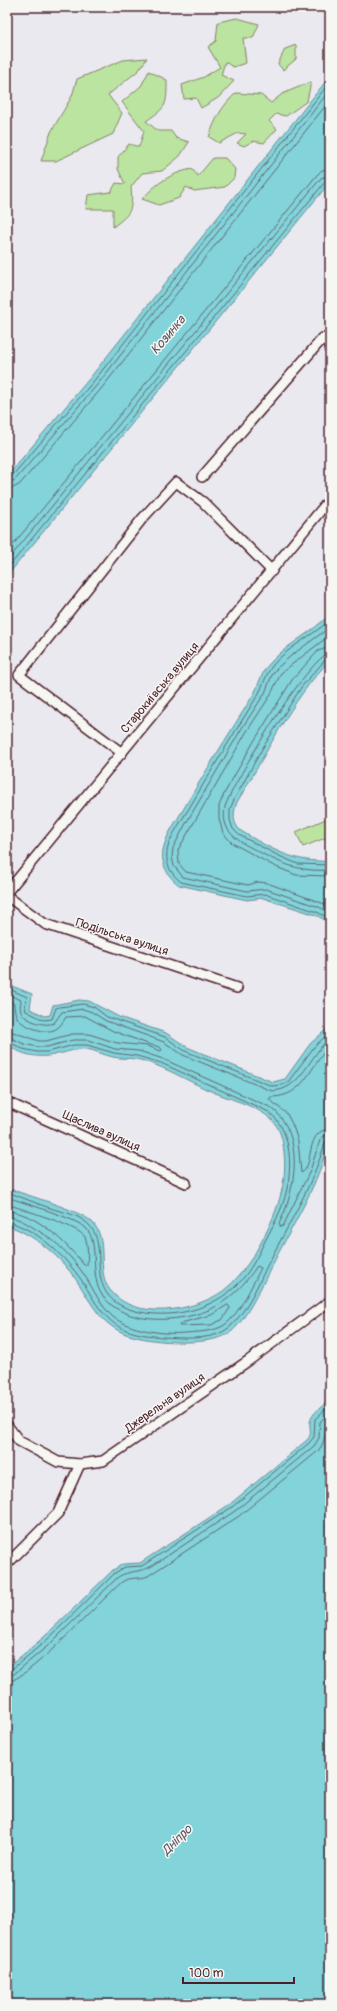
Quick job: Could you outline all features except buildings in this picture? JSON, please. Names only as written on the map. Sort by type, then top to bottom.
[{"type":"street","points":[[202,477],[323,338],[330,344]]},
{"type":"street","points":[[122,753],[19,674],[142,519],[176,482],[202,502],[272,571]]},
{"type":"street","name":"Старокиївська вулиця","points":[[7,892],[330,499]]},
{"type":"street","name":"Подільська вулиця","points":[[7,896],[45,924],[237,988]]},
{"type":"street","name":"Щаслива вулиця","points":[[7,1102],[186,1183]]},
{"type":"street","name":"Джерельна вулиця","points":[[7,1425],[19,1441],[58,1462],[80,1464],[103,1461],[248,1361],[330,1302]]},
{"type":"street","points":[[7,1564],[58,1513],[80,1464]]},
{"type":"green space","points":[[237,18],[259,24],[253,38],[243,38],[246,63],[233,67],[225,62],[221,75],[234,81],[218,98],[201,108],[196,98],[184,99],[182,85],[204,77],[220,67],[208,47],[216,41],[218,22]]},
{"type":"green space","points":[[296,45],[296,59],[283,70],[278,64],[285,49]]},
{"type":"green space","points":[[147,58],[139,70],[108,95],[122,113],[113,134],[56,161],[41,161],[51,132],[72,96],[77,79],[123,60]]},
{"type":"green space","points":[[149,71],[167,80],[167,95],[162,109],[146,121],[158,131],[171,131],[176,138],[189,142],[180,156],[162,171],[142,173],[131,187],[132,201],[130,211],[113,227],[113,209],[86,209],[88,195],[111,192],[116,183],[125,184],[118,169],[118,157],[129,144],[139,147],[144,131],[122,102],[141,86]]},
{"type":"green space","points":[[311,82],[307,101],[286,116],[276,114],[269,121],[277,129],[264,143],[253,141],[244,146],[237,143],[246,134],[238,133],[219,143],[209,137],[220,113],[236,93],[261,95],[271,103],[282,94]]},
{"type":"green space","points":[[213,158],[225,158],[235,169],[234,178],[225,187],[194,191],[186,187],[179,198],[159,205],[142,199],[158,184],[177,173],[192,169],[198,176]]},
{"type":"green space","points":[[328,818],[330,823],[330,836],[303,847],[296,832]]},
{"type":"water","name":"Козинка","points":[[330,76],[330,182],[7,576],[7,476],[89,379]]},
{"type":"water","points":[[330,614],[330,660],[303,693],[280,728],[237,802],[234,818],[236,825],[241,831],[262,844],[283,854],[305,860],[330,861],[330,923],[316,915],[263,898],[247,900],[179,885],[168,873],[163,863],[164,846],[171,829],[252,697],[262,674],[278,655],[316,627]]},
{"type":"water","points":[[7,984],[32,994],[30,1009],[45,1016],[50,1015],[53,1005],[79,1000],[89,1001],[119,1017],[166,1033],[187,1047],[273,1082],[285,1079],[310,1044],[330,1026],[331,1125],[325,1155],[306,1202],[260,1289],[243,1318],[231,1332],[221,1337],[208,1340],[176,1342],[143,1338],[119,1331],[105,1321],[95,1309],[77,1281],[55,1255],[28,1235],[7,1225],[7,1188],[65,1208],[86,1217],[92,1222],[97,1229],[102,1246],[103,1274],[110,1290],[121,1300],[134,1306],[149,1310],[182,1308],[197,1304],[223,1291],[241,1273],[262,1241],[278,1205],[284,1179],[284,1148],[281,1135],[277,1127],[265,1114],[257,1110],[214,1093],[163,1068],[145,1061],[113,1057],[87,1049],[45,1056],[25,1054],[18,1051],[7,1044]]},
{"type":"water","name":"Дніпро","points":[[330,1400],[330,2004],[7,2004],[7,1668],[45,1636],[113,1570],[123,1564],[140,1563],[230,1504],[307,1440],[310,1435],[311,1418]]}]
